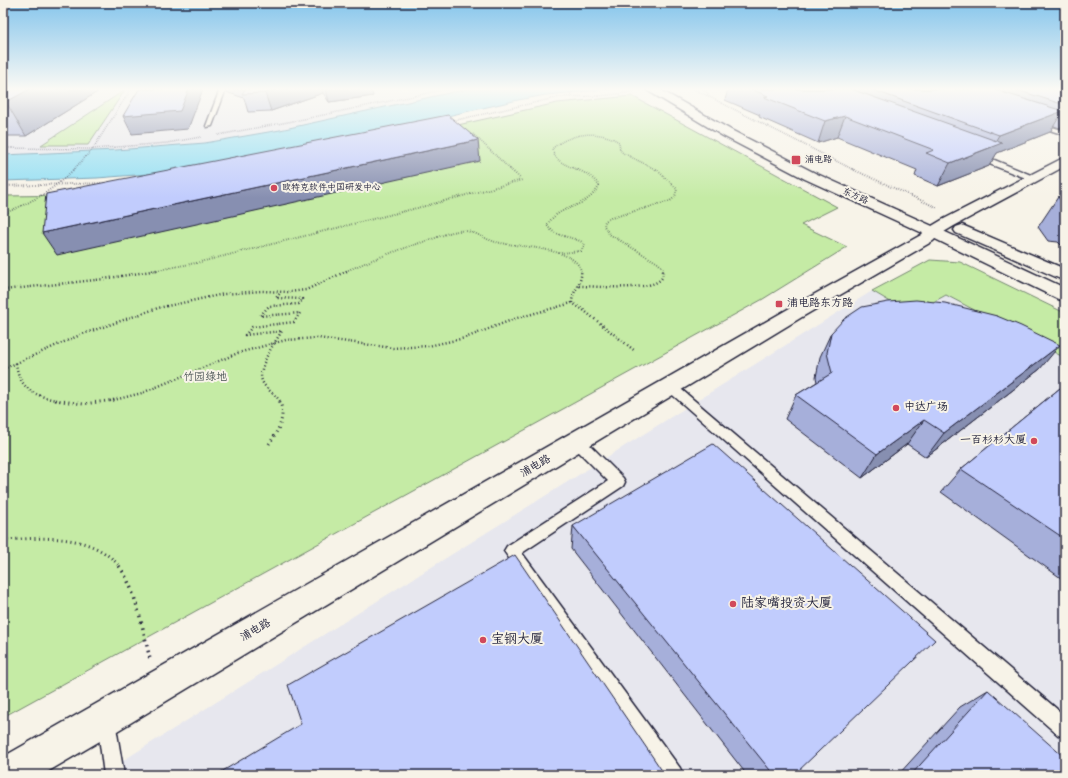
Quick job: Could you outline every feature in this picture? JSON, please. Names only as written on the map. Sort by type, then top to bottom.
[{"type":"street","name":"东方路","points":[[713,125],[810,176],[944,223],[1065,276]]},
{"type":"street","name":"浦电路","points":[[7,775],[106,720],[795,313],[927,238],[944,223],[1065,161]]},
{"type":"street","name":"东方路","points":[[944,223],[1065,295]]},
{"type":"lane","points":[[1040,125],[1065,133]]},
{"type":"lane","points":[[968,153],[1034,178]]},
{"type":"lane","points":[[671,387],[1065,728]]},
{"type":"lane","points":[[578,442],[618,482],[512,551],[673,775]]},
{"type":"lane","points":[[106,720],[114,775]]},
{"type":"path","points":[[3,214],[26,205],[61,182],[92,150],[108,125]]},
{"type":"path","points":[[214,135],[280,125]]},
{"type":"path","points":[[763,125],[836,162],[944,223]]},
{"type":"path","points":[[3,290],[104,279],[196,263],[422,207],[522,180],[473,134]]},
{"type":"path","points":[[3,369],[102,325],[153,309],[214,295],[261,291],[296,292],[306,290],[367,262],[458,231],[469,231],[494,242],[506,245],[556,252],[575,253],[581,251],[584,248],[584,244],[577,239],[553,233],[549,230],[547,225],[548,221],[557,214],[585,203],[593,198],[599,186],[598,181],[586,173],[564,163],[554,155],[552,149],[559,142],[572,137],[589,134],[611,137],[619,142],[620,150],[623,153],[654,167],[677,189],[677,193],[670,200],[611,218],[606,221],[604,226],[609,234],[658,263],[663,268],[663,275],[660,280],[651,285],[622,287],[579,286]]},
{"type":"path","points":[[3,148],[92,150],[167,143],[206,136]]},
{"type":"path","points":[[3,186],[56,186],[110,183]]},
{"type":"path","points":[[556,252],[568,256],[576,262],[581,269],[582,277],[579,286],[572,295],[572,303]]},
{"type":"path","points":[[269,444],[279,431],[283,421],[283,413],[281,404],[276,396],[261,380],[263,368],[274,342],[282,331],[245,335],[252,326],[294,322],[300,313],[260,316],[269,306],[299,304],[303,299],[276,298],[282,292]]},
{"type":"path","points":[[16,363],[16,372],[19,381],[37,394],[58,401],[89,404],[132,396],[229,356],[274,342],[319,337],[388,347],[410,348],[433,345],[469,336],[523,316],[572,303],[582,309],[635,351]]},
{"type":"path","points":[[3,540],[47,538],[81,541],[106,553],[123,571],[134,599],[158,688]]},
{"type":"shaded area","points":[[3,125],[301,125],[205,143],[116,150],[3,155]]},
{"type":"shaded area","points":[[872,291],[911,314],[946,295],[1065,358],[1065,775],[100,775]]},
{"type":"green space","points":[[71,125],[101,125],[88,145],[41,145]]},
{"type":"green space","name":"竹园绿地","points":[[456,125],[686,125],[837,207],[801,225],[847,247],[763,299],[3,717],[3,196],[96,195],[381,142]]},
{"type":"green space","points":[[930,260],[960,262],[1065,313],[1065,358],[946,295],[911,314],[872,291]]},
{"type":"water","points":[[301,125],[406,125],[315,146],[161,173],[97,178],[3,181],[3,155],[116,150],[205,143]]},
{"type":"building","points":[[396,125],[460,125],[478,140],[42,233],[46,194]]},
{"type":"building","points":[[869,125],[953,125],[1002,143],[950,163],[926,153],[934,150]]},
{"type":"building","points":[[972,125],[1025,125],[999,135]]},
{"type":"building","points":[[1065,193],[1065,206],[1058,197]]},
{"type":"building","name":"中达广场","points":[[916,300],[945,303],[997,316],[1060,345],[944,433],[924,420],[877,454],[796,395],[832,373],[827,353],[831,333],[844,319],[862,307],[888,302]]},
{"type":"building","name":"一百杉杉大厦","points":[[1065,384],[1065,539],[961,469]]},
{"type":"building","name":"陆家嘴投资大厦","points":[[713,444],[935,640],[794,775],[774,775],[573,526]]},
{"type":"building","name":"宝钢大厦","points":[[515,555],[665,775],[216,775],[301,724],[288,685]]},
{"type":"building","points":[[988,690],[1065,758],[1065,775],[911,775]]},
{"type":"place","name":"浦电路","points":[[796,160]]},
{"type":"place","name":"欧特克软件中国研发中心","points":[[274,188]]},
{"type":"place","name":"浦电路东方路","points":[[779,304]]},
{"type":"place","name":"中达广场","points":[[896,408]]},
{"type":"place","name":"一百杉杉大厦","points":[[1034,441]]},
{"type":"place","name":"陆家嘴投资大厦","points":[[733,604]]},
{"type":"place","name":"宝钢大厦","points":[[483,640]]}]
